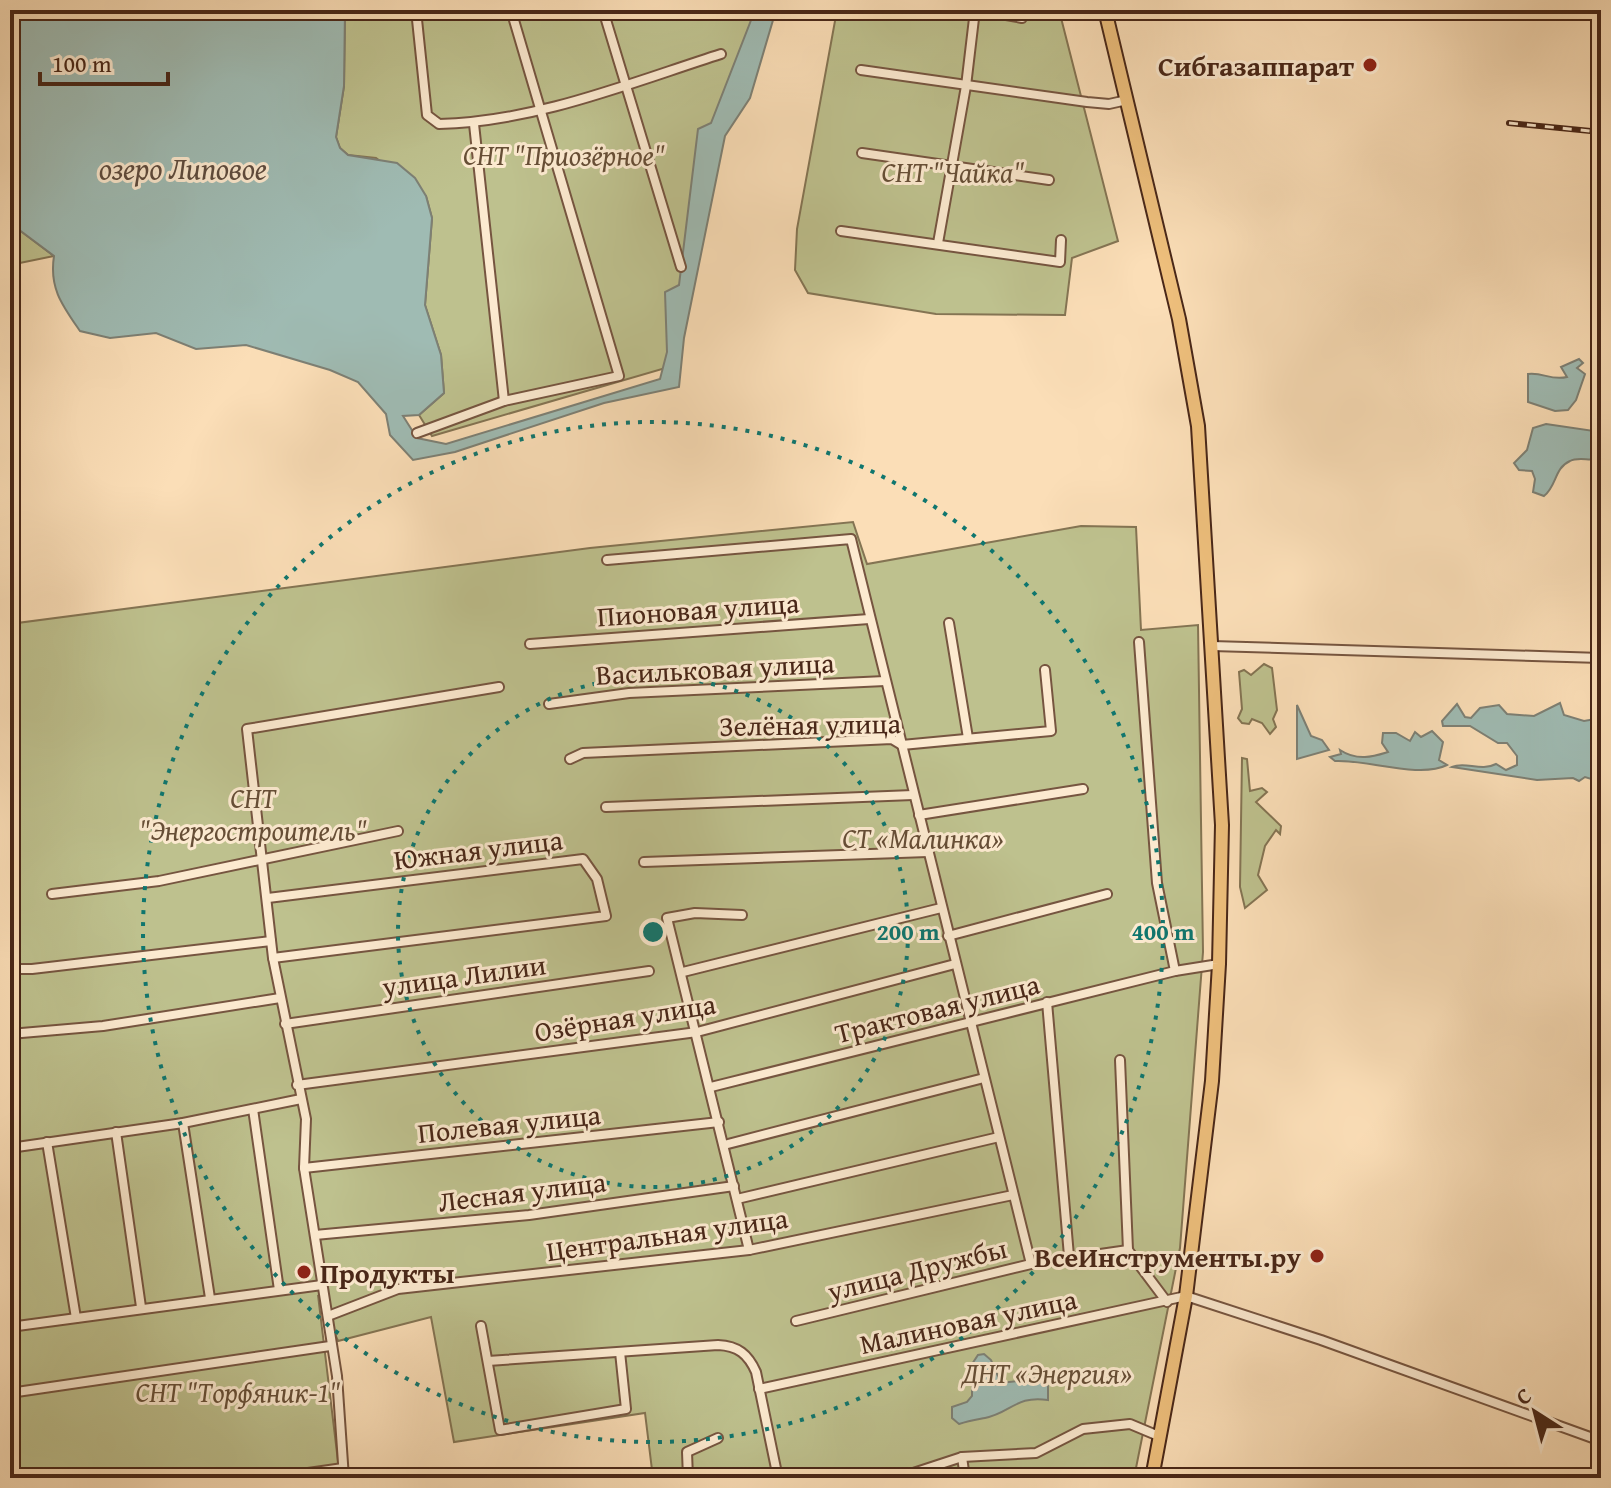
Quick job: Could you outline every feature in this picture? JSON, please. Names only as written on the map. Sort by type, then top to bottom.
[{"type":"main road","points":[[1106,13],[1179,319],[1198,426],[1222,825],[1219,964],[1212,1081],[1186,1296],[1152,1478]]},
{"type":"street","points":[[416,10],[427,115],[431,122],[474,124],[543,109],[721,54]]},
{"type":"street","points":[[417,433],[504,401],[619,376],[543,109],[511,10]]},
{"type":"street","points":[[603,10],[681,267]]},
{"type":"street","points":[[938,243],[977,10],[1022,18]]},
{"type":"street","points":[[861,70],[1109,104],[1127,100]]},
{"type":"street","points":[[474,124],[504,401]]},
{"type":"street","points":[[862,153],[1049,180]]},
{"type":"street","points":[[841,231],[1060,262],[1061,240]]},
{"type":"street","points":[[607,560],[851,539],[1031,1264]]},
{"type":"street","name":"Пионовая улица","points":[[530,644],[869,619]]},
{"type":"street","points":[[949,623],[968,738]]},
{"type":"street","points":[[1139,642],[1157,883],[1175,971]]},
{"type":"street","points":[[1212,646],[1601,658]]},
{"type":"street","name":"Зелёная улица","points":[[570,759],[583,753],[892,739],[902,745],[1051,731],[1045,670]]},
{"type":"street","name":"Васильковая улица","points":[[549,704],[629,693],[885,681]]},
{"type":"street","points":[[273,1478],[344,1473],[337,1376],[304,1168],[306,1119],[273,958],[247,729],[499,687]]},
{"type":"street","points":[[919,815],[1083,789]]},
{"type":"street","points":[[606,807],[913,795]]},
{"type":"street","points":[[52,894],[159,881],[398,831]]},
{"type":"street","points":[[644,862],[928,852]]},
{"type":"street","name":"Южная улица","points":[[268,898],[583,859],[597,879],[606,916],[273,958]]},
{"type":"street","points":[[948,936],[1107,894]]},
{"type":"street","points":[[683,972],[941,908]]},
{"type":"street","points":[[742,915],[695,913],[667,918],[683,972],[749,1250]]},
{"type":"street","points":[[10,969],[271,941]]},
{"type":"street","name":"Озёрная улица","points":[[297,1085],[697,1032],[955,964]]},
{"type":"street","name":"Трактовая улица","points":[[711,1087],[1175,971],[1219,964]]},
{"type":"street","name":"улица Лилии","points":[[285,1024],[649,971]]},
{"type":"street","points":[[10,1034],[103,1026],[280,998]]},
{"type":"street","points":[[1047,1002],[1069,1256]]},
{"type":"street","points":[[1120,1060],[1128,1250],[1167,1302]]},
{"type":"street","points":[[724,1145],[984,1078]]},
{"type":"street","points":[[10,1148],[183,1123],[301,1099]]},
{"type":"street","points":[[253,1109],[279,1290]]},
{"type":"street","name":"Полевая улица","points":[[304,1168],[719,1122]]},
{"type":"street","points":[[183,1123],[210,1298]]},
{"type":"street","points":[[116,1132],[141,1307]]},
{"type":"street","points":[[737,1199],[999,1137]]},
{"type":"street","points":[[47,1142],[76,1318]]},
{"type":"street","name":"Лесная улица","points":[[315,1235],[529,1215],[734,1186]]},
{"type":"street","name":"Центральная улица","points":[[328,1316],[398,1289],[749,1250],[1013,1195]]},
{"type":"street","name":"улица Дружбы","points":[[796,1321],[1031,1264],[1069,1256],[1128,1250]]},
{"type":"street","points":[[10,1327],[322,1285]]},
{"type":"street","points":[[1186,1296],[1321,1340],[1601,1441]]},
{"type":"street","name":"Малиновая улица","points":[[759,1389],[1186,1296]]},
{"type":"street","points":[[481,1326],[500,1430],[626,1409],[620,1352]]},
{"type":"street","points":[[488,1361],[718,1345],[739,1349],[750,1360],[759,1389],[778,1478]]},
{"type":"street","points":[[10,1393],[330,1346]]},
{"type":"street","points":[[898,1478],[962,1457],[1036,1453],[1083,1429],[1130,1424],[1161,1437]]},
{"type":"street","points":[[688,1478],[687,1452],[718,1438]]},
{"type":"street","points":[[962,1457],[965,1478]]},
{"type":"green space","name":"СНТ \"Приозёрное\"","points":[[345,10],[764,10],[712,151],[669,367],[432,436],[419,415],[444,393],[441,355],[425,305],[432,218],[426,196],[376,158],[348,155],[340,148],[336,137],[344,86]]},
{"type":"green space","name":"СНТ \"Чайка\"","points":[[837,10],[1059,10],[1118,241],[1072,258],[1065,315],[936,314],[808,293],[795,270],[797,229]]},
{"type":"green space","points":[[10,223],[54,256],[10,265]]},
{"type":"green space","points":[[853,522],[867,564],[1081,526],[1136,527],[1141,630],[1198,625],[1203,952],[1180,1248],[1134,1478],[653,1478],[645,1413],[454,1442],[431,1317],[338,1341],[318,1295],[340,1478],[10,1478],[10,624],[590,548]]},
{"type":"green space","points":[[1264,664],[1272,668],[1277,710],[1273,719],[1276,727],[1270,734],[1262,723],[1252,719],[1249,724],[1242,723],[1238,718],[1242,709],[1239,672],[1244,670],[1251,675]]},
{"type":"green space","points":[[1242,758],[1247,759],[1250,791],[1262,788],[1267,792],[1256,802],[1281,826],[1280,834],[1276,830],[1265,846],[1258,875],[1267,890],[1245,908],[1240,887]]},
{"type":"water","name":"озеро Липовое","points":[[10,10],[345,10],[344,86],[336,137],[340,148],[348,155],[397,163],[415,178],[426,196],[432,218],[425,305],[441,355],[444,393],[419,415],[403,416],[417,438],[446,444],[660,379],[667,352],[665,292],[679,285],[698,129],[711,123],[755,10],[776,10],[750,98],[725,136],[684,338],[679,387],[604,403],[455,452],[413,460],[390,435],[386,414],[358,382],[330,370],[246,345],[196,349],[156,333],[110,338],[80,331],[55,287],[54,256],[10,223]]},
{"type":"water","points":[[1579,359],[1583,363],[1577,368],[1585,374],[1576,400],[1568,410],[1555,411],[1528,402],[1528,374],[1567,377],[1561,367]]},
{"type":"water","points":[[1546,424],[1601,432],[1601,458],[1574,460],[1565,464],[1544,496],[1533,492],[1535,479],[1532,471],[1519,470],[1514,463],[1527,450],[1533,428]]},
{"type":"water","points":[[1560,703],[1564,715],[1584,721],[1601,718],[1601,782],[1585,777],[1579,781],[1573,778],[1537,780],[1452,767],[1496,764],[1506,770],[1517,765],[1517,756],[1507,743],[1498,743],[1470,726],[1443,726],[1442,721],[1457,704],[1465,717],[1471,718],[1480,708],[1499,705],[1507,714],[1534,716]]},
{"type":"water","points":[[1297,705],[1311,736],[1322,740],[1329,750],[1297,759]]},
{"type":"water","points":[[1432,731],[1443,742],[1439,760],[1447,765],[1435,769],[1335,761],[1330,757],[1341,754],[1340,750],[1360,757],[1388,752],[1382,743],[1383,733],[1396,733],[1410,741],[1415,732],[1421,737]]},
{"type":"water","points":[[984,1354],[991,1360],[1001,1383],[1018,1381],[1024,1375],[1046,1381],[1048,1400],[1028,1400],[994,1416],[959,1424],[952,1418],[952,1407],[967,1402],[972,1396],[972,1364],[978,1355]]},
{"type":"railway","points":[[1509,123],[1601,132]]},
{"type":"place","name":"Сибгазаппарат","points":[[1370,65]]},
{"type":"place","name":"ВсеИнструменты.ру","points":[[1317,1256]]},
{"type":"place","name":"Продукты","points":[[304,1272]]},
{"type":"park label","name":"СНТ \"Энергостроитель\"","points":[[253,813]]},
{"type":"park label","name":"CТ «Малинка»","points":[[923,837]]},
{"type":"park label","name":"ДНТ «Энергия»","points":[[1047,1372]]},
{"type":"park label","name":"СНТ \"Торфяник-1\"","points":[[238,1391]]}]
